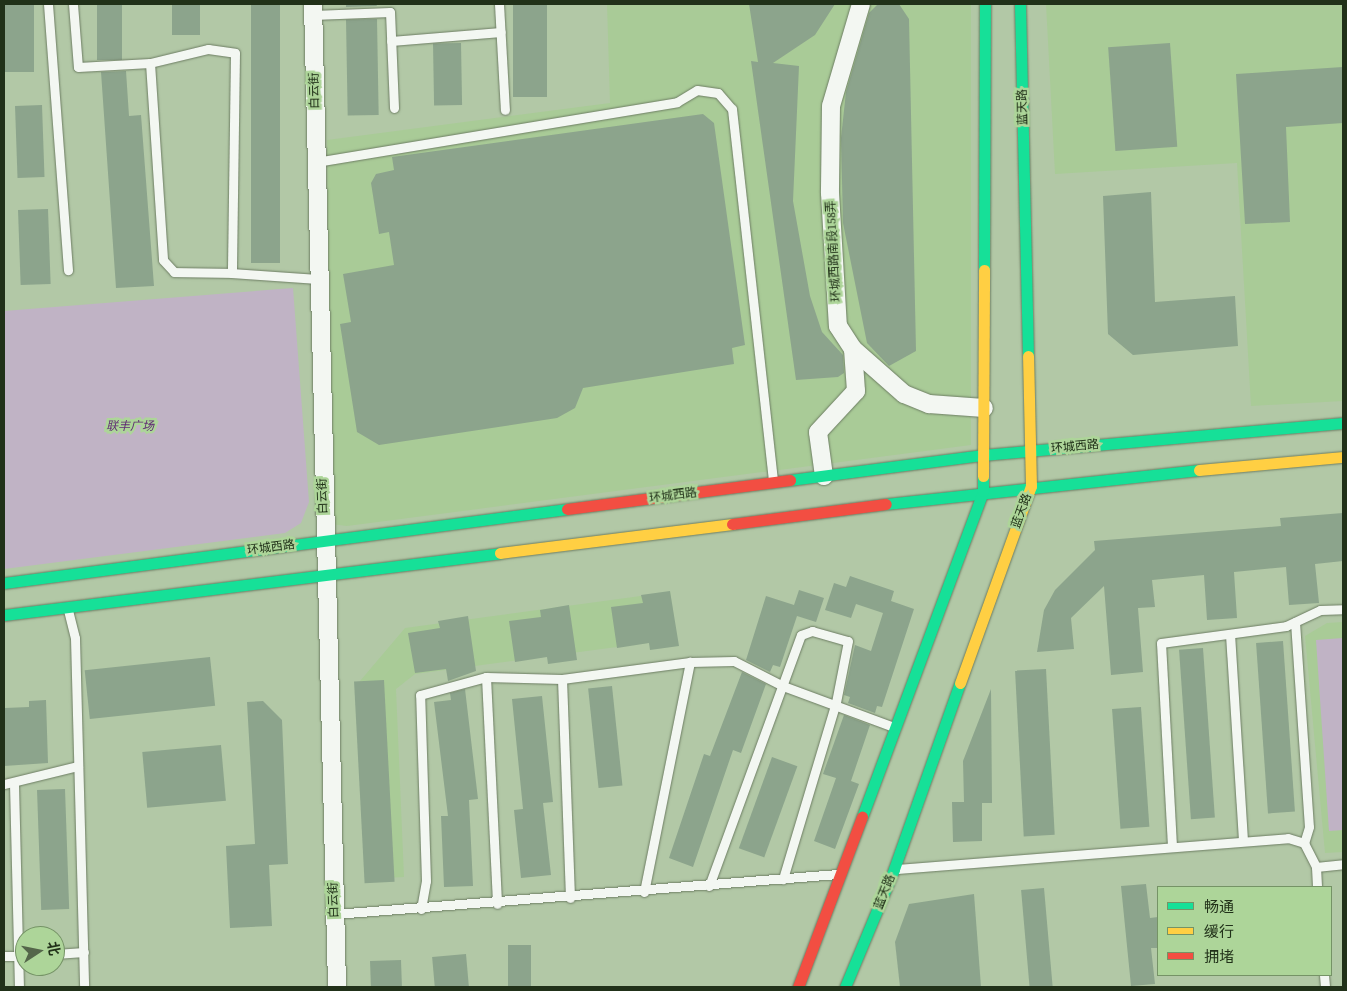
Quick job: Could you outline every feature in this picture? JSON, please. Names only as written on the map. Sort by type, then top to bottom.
[{"type":"main road","points":[[798,987],[983,491],[984,4]]},
{"type":"main road","name":"蓝天路","points":[[845,987],[894,869],[1031,486],[1020,4]]},
{"type":"main road","name":"环城西路","points":[[4,583],[984,455],[1343,423]]},
{"type":"main road","points":[[4,615],[983,491],[1343,457]]},
{"type":"street","name":"环城西路南段158弄","points":[[861,4],[831,106],[830,192],[838,326],[852,349],[904,394],[929,404],[984,408]]},
{"type":"street","name":"白云街","points":[[313,10],[317,279],[337,987]]},
{"type":"street","points":[[824,476],[818,432],[856,391],[852,349]]},
{"type":"lane","points":[[48,4],[68,270]]},
{"type":"lane","points":[[73,4],[78,67],[150,62],[208,49],[235,53],[232,273]]},
{"type":"lane","points":[[499,4],[505,110]]},
{"type":"lane","points":[[313,10],[390,8],[394,108]]},
{"type":"lane","points":[[391,41],[501,32]]},
{"type":"lane","points":[[150,62],[163,260],[174,272],[232,273],[317,279]]},
{"type":"lane","points":[[316,162],[677,102],[697,90],[718,93],[732,109],[773,482]]},
{"type":"lane","points":[[67,607],[75,638],[84,987]]},
{"type":"lane","points":[[1172,846],[1161,643],[1230,634],[1295,622],[1320,610],[1343,610]]},
{"type":"lane","points":[[1295,622],[1309,827],[1304,843],[1316,867],[1317,886]]},
{"type":"lane","points":[[709,886],[801,635],[812,630],[848,641],[836,702],[783,880]]},
{"type":"lane","points":[[1230,634],[1243,841]]},
{"type":"lane","points":[[421,909],[426,881],[420,695],[486,677],[562,679],[690,662],[734,662],[783,686],[836,702],[895,728]]},
{"type":"lane","points":[[644,892],[690,662]]},
{"type":"lane","points":[[486,677],[497,904]]},
{"type":"lane","points":[[562,679],[570,898]]},
{"type":"lane","points":[[4,784],[14,784],[78,766]]},
{"type":"lane","points":[[14,784],[20,926]]},
{"type":"lane","points":[[894,869],[1288,838],[1304,843]]},
{"type":"lane","points":[[1316,867],[1343,864]]},
{"type":"lane","points":[[335,914],[497,904],[841,874]]},
{"type":"lane","points":[[65,953],[84,952]]},
{"type":"shaded area","points":[[607,4],[971,4],[971,445],[347,526],[331,524],[327,140],[610,103]]},
{"type":"shaded area","points":[[1046,4],[1343,4],[1343,401],[1251,406],[1237,163],[1055,174]]},
{"type":"shaded area","points":[[670,592],[677,639],[415,674],[396,689],[404,877],[368,879],[360,681],[405,628]]},
{"type":"shaded area","points":[[1343,622],[1343,852],[1325,853],[1305,636],[1327,623]]},
{"type":"green space","name":"联丰广场","points":[[293,288],[309,502],[301,523],[285,533],[4,569],[4,311]]},
{"type":"green space","points":[[1343,638],[1343,830],[1329,831],[1316,640]]},
{"type":"building","points":[[5,4],[34,4],[34,72],[5,72]]},
{"type":"building","points":[[97,4],[122,4],[122,60],[97,60]]},
{"type":"building","points":[[172,4],[200,4],[200,35],[172,35]]},
{"type":"building","points":[[251,4],[280,4],[280,263],[251,263]]},
{"type":"building","points":[[346,4],[376,4],[377,6],[346,7]]},
{"type":"building","points":[[513,4],[547,4],[547,97],[513,97]]},
{"type":"building","points":[[749,4],[835,4],[815,35],[773,63],[799,66],[793,201],[810,296],[822,332],[843,355],[844,373],[838,377],[796,380],[751,61],[758,62]]},
{"type":"building","points":[[878,4],[899,4],[909,19],[916,351],[889,366],[867,343],[843,223],[841,138],[846,92],[869,13]]},
{"type":"building","points":[[377,19],[379,115],[348,116],[346,20]]},
{"type":"building","points":[[433,43],[461,43],[462,105],[434,105]]},
{"type":"building","points":[[1170,43],[1177,147],[1115,151],[1108,47]]},
{"type":"building","points":[[1343,67],[1343,123],[1286,127],[1290,222],[1245,224],[1236,74]]},
{"type":"building","points":[[126,71],[129,116],[141,115],[154,286],[116,288],[101,72]]},
{"type":"building","points":[[42,105],[45,177],[18,178],[15,106]]},
{"type":"building","points":[[703,114],[714,123],[745,345],[732,348],[734,364],[583,388],[575,408],[557,418],[379,445],[357,432],[340,324],[351,322],[343,274],[394,265],[389,232],[379,234],[371,183],[376,174],[394,170],[392,157]]},
{"type":"building","points":[[1151,192],[1155,302],[1235,296],[1238,346],[1133,355],[1108,334],[1103,196]]},
{"type":"building","points":[[48,209],[51,284],[21,285],[18,210]]},
{"type":"building","points":[[1343,513],[1343,561],[1315,564],[1319,603],[1289,605],[1286,567],[1234,572],[1237,618],[1207,620],[1204,575],[1152,580],[1155,607],[1138,608],[1143,672],[1111,675],[1104,586],[1071,618],[1074,649],[1037,652],[1044,610],[1055,590],[1095,550],[1094,541],[1281,526],[1280,518]]},
{"type":"building","points":[[850,576],[894,591],[891,601],[914,609],[882,707],[877,706],[875,713],[848,703],[850,697],[844,695],[855,645],[871,651],[883,613],[856,604],[851,618],[825,610],[834,583],[846,587]]},
{"type":"building","points":[[799,590],[824,598],[816,622],[797,616],[780,667],[773,665],[770,672],[746,660],[766,596],[794,605]]},
{"type":"building","points":[[670,591],[679,646],[650,650],[649,643],[617,648],[611,607],[643,603],[641,595]]},
{"type":"building","points":[[569,605],[577,660],[548,664],[547,657],[515,662],[509,621],[541,617],[540,610]]},
{"type":"building","points":[[468,616],[476,671],[448,681],[446,669],[415,673],[408,633],[440,628],[438,621]]},
{"type":"building","points":[[1283,641],[1295,812],[1268,813],[1256,643]]},
{"type":"building","points":[[1203,648],[1215,818],[1191,819],[1179,650]]},
{"type":"building","points":[[210,657],[215,706],[90,719],[85,670]]},
{"type":"building","points":[[1046,669],[1055,835],[1024,836],[1015,671]]},
{"type":"building","points":[[742,672],[766,684],[741,753],[733,750],[693,867],[669,858],[704,754],[710,756]]},
{"type":"building","points":[[384,680],[395,882],[365,883],[354,682]]},
{"type":"building","points":[[612,686],[622,785],[599,788],[588,689]]},
{"type":"building","points":[[465,689],[478,799],[469,800],[473,886],[444,887],[441,816],[448,816],[434,702],[451,700],[450,693]]},
{"type":"building","points":[[991,689],[992,803],[982,803],[982,841],[953,842],[952,802],[964,802],[963,761]]},
{"type":"building","points":[[542,696],[553,802],[543,803],[551,875],[521,878],[514,810],[523,809],[512,699]]},
{"type":"building","points":[[46,700],[48,763],[4,766],[5,708],[29,707],[29,701]]},
{"type":"building","points":[[263,701],[282,720],[288,864],[269,865],[272,926],[230,928],[226,846],[255,844],[247,702]]},
{"type":"building","points":[[1141,707],[1149,827],[1120,829],[1112,709]]},
{"type":"building","points":[[844,715],[870,725],[851,781],[859,784],[835,849],[814,841],[836,778],[823,774]]},
{"type":"building","points":[[221,745],[226,801],[147,808],[142,752]]},
{"type":"building","points":[[772,757],[797,766],[764,857],[739,848]]},
{"type":"building","points":[[65,789],[69,909],[41,910],[37,790]]},
{"type":"building","points":[[1146,884],[1150,918],[1157,917],[1157,948],[1151,948],[1155,984],[1131,986],[1121,886]]},
{"type":"building","points":[[1044,888],[1053,987],[1030,987],[1021,890]]},
{"type":"building","points":[[974,894],[981,987],[900,987],[895,942],[909,904]]},
{"type":"building","points":[[508,945],[531,945],[531,987],[508,987]]},
{"type":"building","points":[[466,954],[469,987],[435,987],[432,957]]},
{"type":"building","points":[[401,960],[402,987],[371,987],[370,961]]},
{"type":"traffic: fast","points":[[984,270],[985,4]]},
{"type":"traffic: fast","points":[[1020,4],[1028,356]]},
{"type":"traffic: fast","points":[[790,480],[983,455],[1343,423]]},
{"type":"traffic: fast","points":[[886,504],[1199,470]]},
{"type":"traffic: fast","points":[[862,817],[983,491],[983,476]]},
{"type":"traffic: fast","points":[[4,583],[567,509]]},
{"type":"traffic: fast","points":[[4,615],[500,553]]},
{"type":"traffic: fast","points":[[845,987],[894,869],[960,683]]},
{"type":"traffic: slow","points":[[983,476],[984,270]]},
{"type":"traffic: slow","points":[[960,683],[1031,486],[1028,356]]},
{"type":"traffic: slow","points":[[1199,470],[1343,457]]},
{"type":"traffic: slow","points":[[500,553],[732,524]]},
{"type":"traffic: jam","points":[[567,509],[790,480]]},
{"type":"traffic: jam","points":[[732,524],[886,504]]},
{"type":"traffic: jam","points":[[798,987],[862,817]]}]
